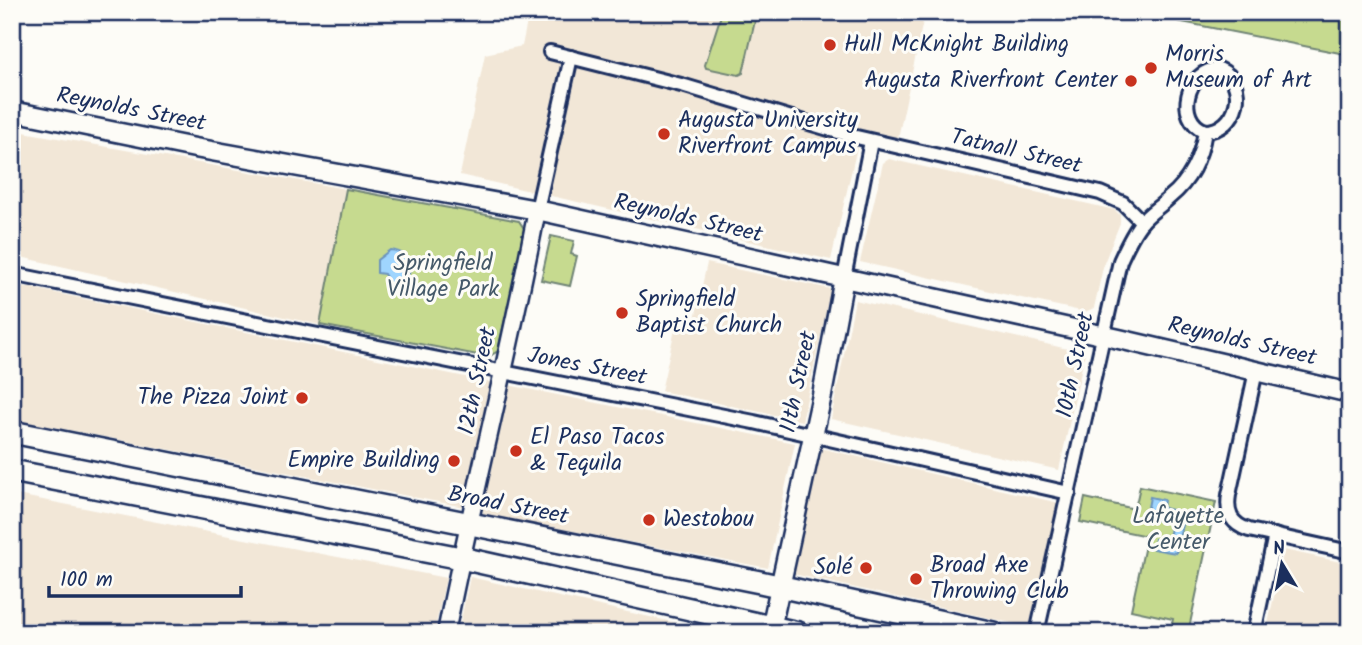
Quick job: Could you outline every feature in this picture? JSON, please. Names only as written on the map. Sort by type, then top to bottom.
[{"type":"main road","name":"Reynolds Street","points":[[12,111],[195,148],[537,210],[1350,393]]},
{"type":"main road","name":"11th Street","points":[[771,630],[844,278]]},
{"type":"main road","name":"Broad Street","points":[[12,432],[993,633]]},
{"type":"main road","points":[[12,471],[461,558],[771,630],[798,633]]},
{"type":"main road","points":[[223,511],[230,477]]},
{"type":"street","name":"Tatnall Street","points":[[550,52],[685,86],[871,141],[1100,193],[1123,203],[1142,222]]},
{"type":"street","name":"12th Street","points":[[446,633],[571,57]]},
{"type":"street","points":[[1219,69],[1229,74],[1235,84],[1236,106],[1229,120],[1221,128],[1205,131],[1196,125],[1190,116],[1188,95],[1199,75],[1208,70],[1219,69]]},
{"type":"street","name":"10th Street","points":[[1037,633],[1120,261],[1142,222],[1186,182],[1198,161],[1205,131]]},
{"type":"street","name":"11th Street","points":[[844,278],[871,141]]},
{"type":"street","name":"Jones Street","points":[[12,274],[813,434],[1069,493]]},
{"type":"street","points":[[1256,370],[1229,495],[1228,512],[1231,519],[1241,527],[1350,552]]},
{"type":"street","points":[[1254,633],[1275,535]]},
{"type":"shaded area","name":"Augusta University Riverfront Campus","points":[[529,12],[925,12],[898,138],[861,130],[831,260],[460,175],[485,54],[522,46]]},
{"type":"shaded area","points":[[12,130],[346,189],[320,325],[12,255]]},
{"type":"shaded area","points":[[889,159],[1115,210],[1120,215],[1120,223],[1104,263],[1094,308],[1085,312],[860,262],[883,163]]},
{"type":"shaded area","points":[[707,263],[831,289],[802,421],[661,391],[676,325],[693,328]]},
{"type":"shaded area","points":[[12,284],[490,382],[464,507],[12,419]]},
{"type":"shaded area","points":[[855,300],[1085,353],[1059,470],[831,419]]},
{"type":"shaded area","points":[[508,385],[795,443],[768,568],[482,514]]},
{"type":"shaded area","points":[[820,448],[1059,503],[1029,627],[789,573]]},
{"type":"shaded area","points":[[12,494],[446,578],[434,633],[12,633]]},
{"type":"shaded area","points":[[1284,550],[1350,564],[1350,633],[1266,633]]},
{"type":"shaded area","points":[[470,577],[722,633],[458,633]]},
{"type":"green space","points":[[722,12],[757,12],[743,73],[739,75],[706,68],[705,65]]},
{"type":"green space","points":[[1131,12],[1350,12],[1350,55]]},
{"type":"green space","name":"Springfield Village Park","points":[[346,189],[519,221],[525,230],[498,351],[488,357],[320,325]]},
{"type":"green space","points":[[551,236],[574,241],[571,254],[577,256],[570,286],[541,280]]},
{"type":"green space","name":"Lafayette Center","points":[[1140,486],[1216,502],[1188,633],[1170,633],[1173,619],[1131,610],[1147,536],[1080,522],[1085,498],[1135,509]]},
{"type":"water","points":[[390,250],[405,256],[410,267],[405,279],[390,284],[384,274],[377,273],[377,260]]},
{"type":"water","points":[[1150,497],[1164,500],[1163,508],[1197,516],[1196,522],[1183,520],[1176,553],[1153,549],[1155,539],[1168,542],[1172,523],[1146,518]]},
{"type":"place","name":"Hull McKnight Building","points":[[830,45]]},
{"type":"place","name":"Morris Museum of Art","points":[[1151,68]]},
{"type":"place","name":"Augusta Riverfront Center","points":[[1131,81]]},
{"type":"place","name":"Augusta University Riverfront Campus","points":[[664,134]]},
{"type":"place","name":"Springfield Baptist Church","points":[[622,313]]},
{"type":"place","name":"The Pizza Joint","points":[[302,398]]},
{"type":"place","name":"El Paso Tacos & Tequila","points":[[516,451]]},
{"type":"place","name":"Empire Building","points":[[454,461]]},
{"type":"place","name":"Westobou","points":[[649,520]]},
{"type":"place","name":"Solé","points":[[866,568]]},
{"type":"place","name":"Broad Axe Throwing Club","points":[[916,579]]}]
